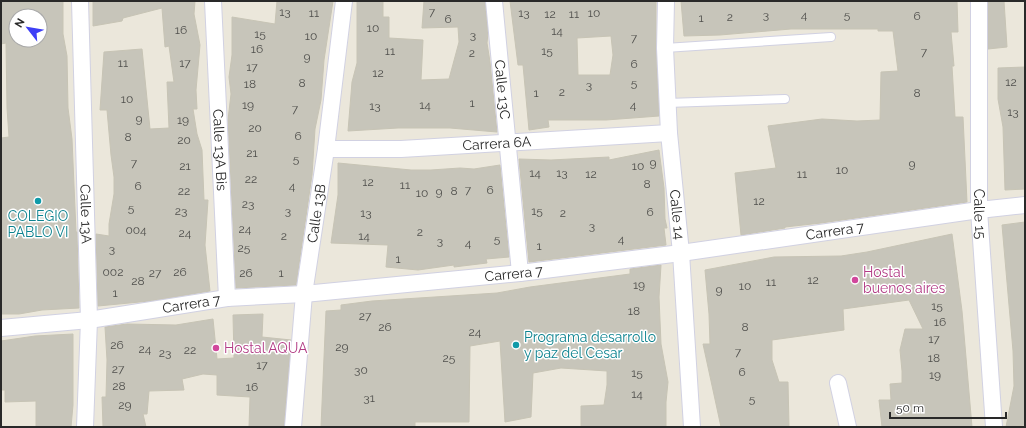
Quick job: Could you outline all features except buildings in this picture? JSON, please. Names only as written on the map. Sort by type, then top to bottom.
[{"type":"street","name":"Calle 13A","points":[[80,1],[89,320],[85,427]]},
{"type":"street","name":"Calle 13A Bis","points":[[214,1],[227,298]]},
{"type":"street","name":"Calle 13B","points":[[293,427],[304,294],[326,149],[344,1]]},
{"type":"street","name":"Calle 13C","points":[[494,1],[520,273]]},
{"type":"street","name":"Calle 14","points":[[666,1],[665,48],[669,133],[681,253],[692,427]]},
{"type":"street","name":"Calle 15","points":[[979,1],[979,210],[994,427]]},
{"type":"street","name":"Carrera 6A","points":[[326,149],[401,149],[669,133]]},
{"type":"street","name":"Carrera 7","points":[[1,328],[89,320],[227,298],[304,294],[520,273],[681,253],[979,210],[1025,205]]},
{"type":"street","points":[[838,383],[848,427]]},
{"type":"lane","points":[[665,48],[831,37]]},
{"type":"lane","points":[[668,103],[785,99]]},
{"type":"place","name":"COLEGIO PABLO VI","points":[[38,201]]},
{"type":"place","name":"Hostal buenos aires","points":[[855,280]]},
{"type":"place","name":"Programa desarrollo y paz del Cesar","points":[[516,345]]},
{"type":"place","name":"Hostal AQUA","points":[[216,348]]}]
